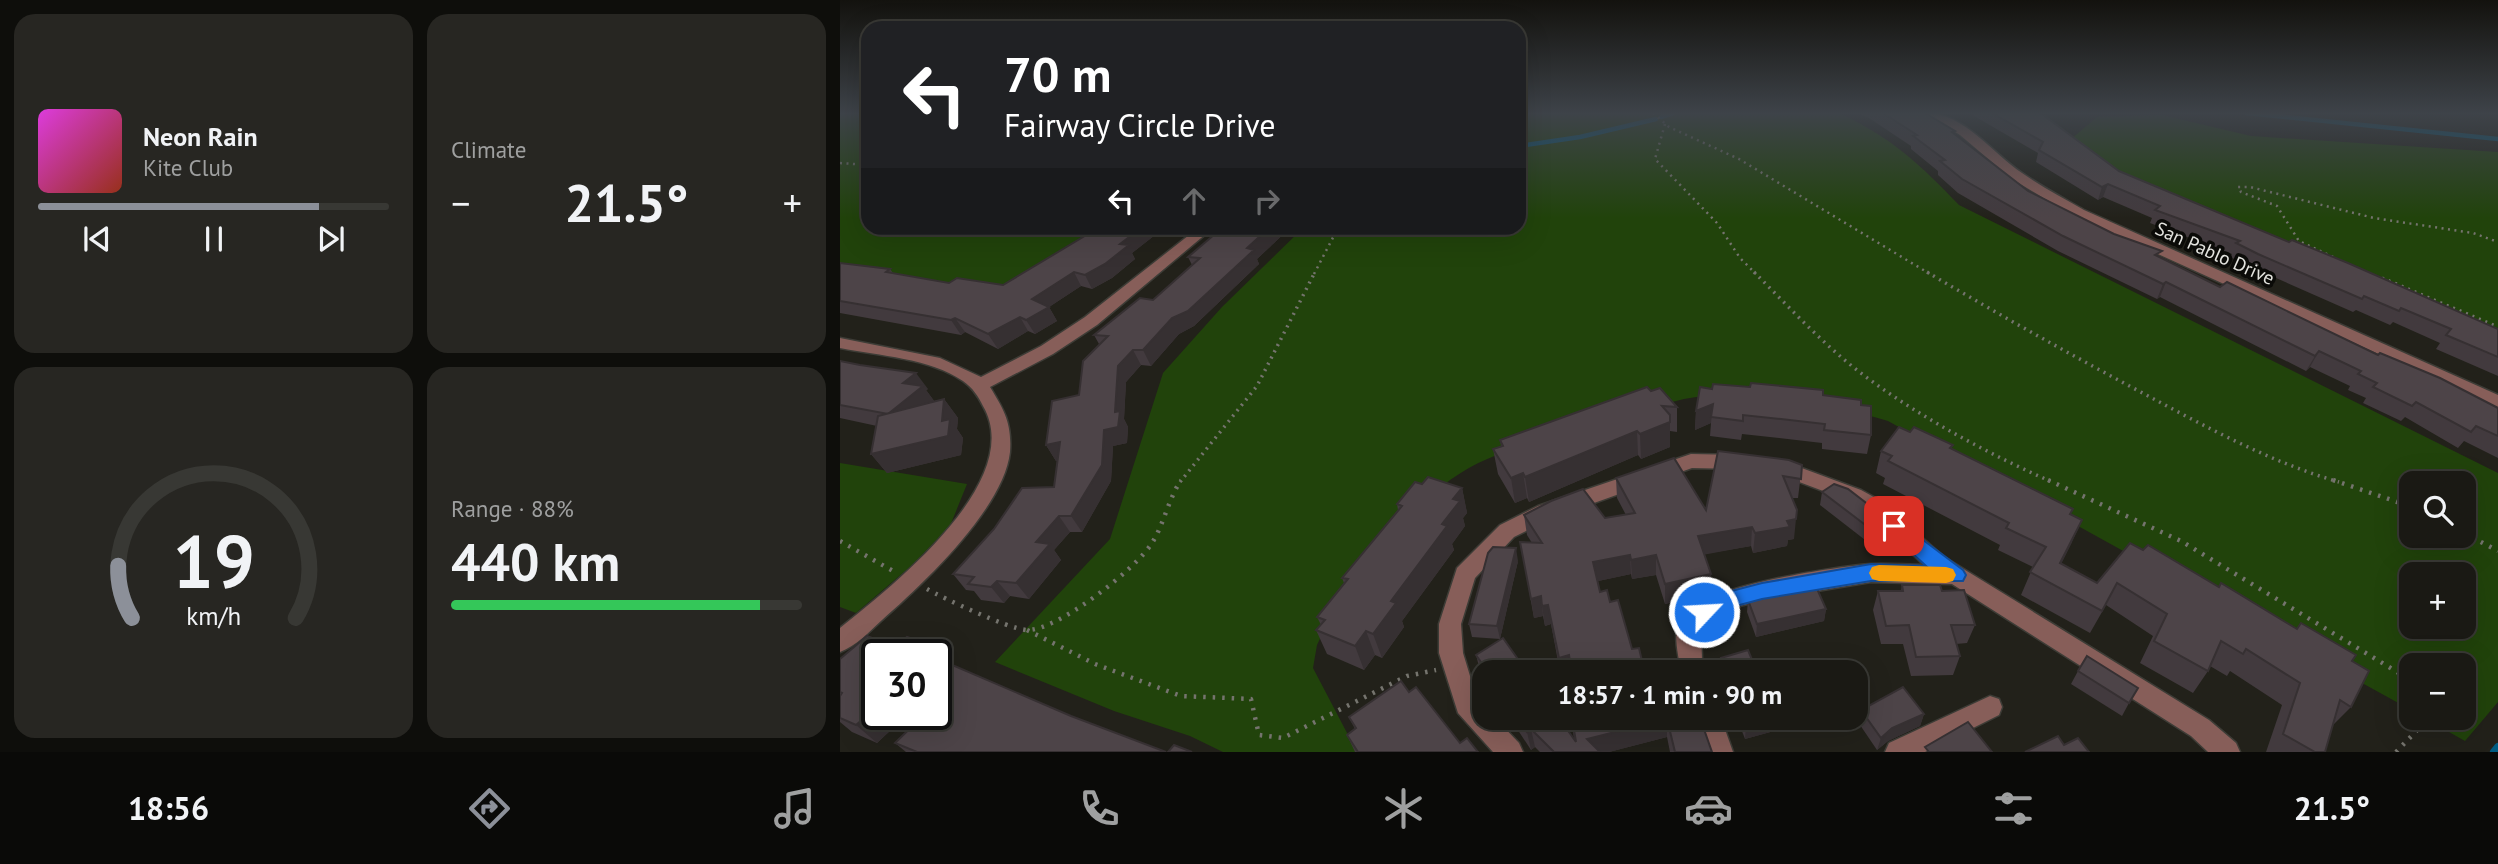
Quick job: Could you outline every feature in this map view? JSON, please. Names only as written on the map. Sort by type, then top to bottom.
[{"type":"street","name":"San Pablo Drive","points":[[1983,148],[2017,176],[2079,213],[2498,402]]},
{"type":"street","points":[[980,385],[1047,350],[1091,321],[1197,235]]},
{"type":"street","points":[[840,344],[939,363],[980,385],[1000,415],[1002,436],[994,472],[974,513],[912,581],[840,642]]},
{"type":"street","points":[[1510,752],[1467,705],[1451,653],[1450,624],[1465,574],[1507,531],[1545,512],[1691,461],[1720,460],[1785,468],[1854,495],[1874,507],[1936,563],[2200,728],[2227,752]]},
{"type":"street","points":[[1690,660],[1689,623],[1719,602],[1762,591],[1871,573],[1956,575]]},
{"type":"street","points":[[1898,752],[1990,707]]},
{"type":"street","points":[[1713,730],[1720,752]]},
{"type":"path","points":[[1658,148],[1655,159],[1717,223],[1740,258],[1825,342],[1872,382],[1921,413],[2036,475],[2181,541],[2399,673]]},
{"type":"path","points":[[1716,148],[1739,159],[2027,332],[2204,426],[2314,475],[2399,502]]},
{"type":"path","points":[[840,163],[861,164]]},
{"type":"path","points":[[2336,258],[2300,241],[2277,206],[2241,192],[2238,187],[2250,187],[2374,218],[2473,233],[2498,242]]},
{"type":"path","points":[[1027,630],[1058,620],[1116,582],[1152,543],[1169,498],[1196,458],[1257,386],[1334,235]]},
{"type":"path","points":[[2372,274],[2498,327]]},
{"type":"path","points":[[2476,539],[2498,551]]},
{"type":"path","points":[[840,541],[948,601],[1027,630],[1095,664],[1181,696],[1251,699],[1259,735],[1283,738],[1407,676],[1455,667]]},
{"type":"path","points":[[2396,752],[2417,730]]},
{"type":"green space","points":[[840,148],[861,148],[861,235],[1101,235],[1013,296],[840,266]]},
{"type":"green space","points":[[1526,148],[1898,148],[1932,177],[1959,205],[2498,473],[2498,702],[2476,728],[2476,653],[2399,653],[2399,703],[1888,421],[1787,399],[1707,396],[1684,399],[1600,427],[1517,448],[1466,469],[1450,480],[1415,511],[1384,547],[1327,624],[1317,645],[1313,668],[1357,752],[1223,752],[1190,736],[1114,711],[995,662],[1110,539],[1163,373],[1222,307],[1296,235],[1526,235]]},
{"type":"green space","points":[[2080,148],[2438,148],[2498,152],[2498,335],[2142,185]]},
{"type":"green space","points":[[840,463],[967,484],[950,526],[911,566],[856,613],[840,607]]},
{"type":"green space","points":[[2445,730],[2474,730],[2465,741]]},
{"type":"building","points":[[1929,148],[1973,148],[2028,191],[2114,234],[2162,251],[2155,255],[2220,287],[2227,282],[2378,355],[2380,353],[2440,378],[2498,408],[2498,436],[2476,426],[2471,432],[2416,402],[2412,406],[2373,387],[2377,383],[2358,374],[2361,371],[2319,351],[2315,356],[2166,282],[2163,284],[2063,236],[1962,179],[1940,161],[1945,160]]},
{"type":"building","points":[[2088,148],[2119,171],[2289,242],[2292,240],[2348,263],[2498,329],[2498,357],[2446,335],[2451,329],[2401,308],[2399,311],[2364,296],[2362,299],[2236,243],[2240,241],[2155,210],[2160,206],[2108,184],[2102,187],[2039,150]]},
{"type":"building","points":[[1086,235],[1132,235],[1120,244],[1129,245],[1105,264],[1085,275],[1074,272],[1032,299],[1049,307],[1026,320],[1020,317],[988,334],[955,318],[951,320],[840,301],[840,263],[890,269],[886,272],[949,283],[957,278],[1003,285]]},
{"type":"building","points":[[1214,235],[1261,235],[1247,248],[1254,250],[1188,311],[1172,318],[1143,350],[1133,350],[1118,366],[1115,412],[1120,411],[1118,427],[1104,430],[1102,465],[1071,516],[1059,516],[1036,542],[1050,544],[1016,583],[997,581],[991,587],[968,584],[974,577],[953,574],[994,529],[1022,488],[1054,487],[1060,442],[1046,445],[1052,401],[1079,395],[1083,361],[1108,336],[1094,335],[1140,298],[1153,300],[1200,258],[1188,257]]},
{"type":"building","points":[[840,361],[916,373],[903,383],[923,386],[888,414],[840,405]]},
{"type":"building","points":[[1751,383],[1823,390],[1823,395],[1861,400],[1861,405],[1871,406],[1871,435],[1824,430],[1825,424],[1781,419],[1743,415],[1743,421],[1711,417],[1713,404],[1696,411],[1700,387],[1712,389],[1713,384],[1750,387]]},
{"type":"building","points":[[1647,387],[1651,391],[1660,388],[1677,407],[1662,406],[1670,415],[1670,422],[1640,434],[1637,431],[1525,477],[1523,473],[1511,478],[1493,449],[1503,446],[1500,440]]},
{"type":"building","points":[[944,399],[942,421],[950,419],[948,436],[871,454],[878,416]]},
{"type":"building","points":[[1899,427],[1910,432],[1914,427],[1953,445],[1950,448],[2073,509],[2070,514],[2082,520],[2060,563],[2097,583],[2130,543],[2143,550],[2148,545],[2219,587],[2221,583],[2297,629],[2301,623],[2356,655],[2352,661],[2369,671],[2351,707],[2340,700],[2325,752],[2315,752],[2283,734],[2300,683],[2246,649],[2243,654],[2221,641],[2208,671],[2154,641],[2167,614],[2117,583],[2102,611],[2030,572],[2046,547],[2006,528],[2009,523],[1888,461],[1892,456],[1881,451]]},
{"type":"building","points":[[1718,451],[1789,460],[1802,465],[1801,479],[1783,476],[1797,510],[1796,519],[1787,521],[1790,527],[1755,533],[1752,527],[1698,536],[1711,574],[1665,584],[1656,555],[1631,560],[1630,555],[1593,562],[1600,592],[1607,590],[1610,602],[1618,600],[1632,649],[1639,648],[1642,660],[1570,660],[1569,655],[1559,658],[1548,605],[1542,606],[1541,596],[1531,599],[1520,542],[1542,543],[1524,515],[1583,489],[1605,518],[1635,513],[1616,478],[1674,458],[1706,510]]},
{"type":"building","points":[[1428,477],[1462,488],[1453,499],[1460,501],[1442,524],[1447,526],[1391,601],[1396,603],[1373,634],[1366,631],[1355,646],[1316,630],[1325,620],[1317,617],[1348,579],[1342,578],[1402,506],[1397,504],[1415,482],[1422,484]]},
{"type":"building","points":[[1834,484],[1848,489],[1887,519],[1872,530],[1822,492]]},
{"type":"building","points":[[1493,547],[1516,548],[1497,626],[1469,624],[1488,553]]},
{"type":"building","points":[[1815,584],[1826,609],[1757,624],[1748,600]]},
{"type":"building","points":[[1902,585],[1940,585],[1942,591],[1964,590],[1975,625],[1951,625],[1960,656],[1916,657],[1909,625],[1886,626],[1878,591],[1903,591]]},
{"type":"building","points":[[1503,638],[1519,660],[1480,660],[1476,655]]},
{"type":"building","points":[[861,641],[861,721],[856,725],[840,718],[840,659]]},
{"type":"building","points":[[1748,650],[1752,660],[1722,660],[1721,658]]},
{"type":"building","points":[[2087,656],[2138,688],[2129,703],[2078,671]]},
{"type":"building","points":[[952,665],[1071,716],[1166,752],[917,752],[895,743],[908,730],[952,730]]},
{"type":"building","points":[[1401,681],[1409,692],[1416,687],[1460,743],[1467,738],[1478,752],[1358,752],[1347,735],[1356,728],[1349,717]]},
{"type":"building","points":[[1903,687],[1924,714],[1892,728],[1881,738],[1868,720],[1868,706]]},
{"type":"building","points":[[1968,722],[1992,752],[1929,752],[1925,747]]},
{"type":"building","points":[[1532,730],[1568,730],[1576,742],[1574,730],[1623,730],[1587,739],[1600,752],[1554,752]]},
{"type":"building","points":[[1670,730],[1704,730],[1712,752],[1675,752]]},
{"type":"building","points":[[2058,736],[2064,745],[2078,738],[2089,752],[2025,752]]},
{"type":"building","points":[[1174,745],[1192,752],[1168,752]]},
{"type":"waterway","points":[[1083,238],[1087,235]]},
{"type":"waterway","points":[[2494,752],[2498,747]]},
{"type":"slow traffic","points":[[1879,573],[1946,575]]},
{"type":"route","points":[[1704,612],[1719,602],[1762,591],[1871,573],[1956,575],[1936,563],[1894,526]]}]
